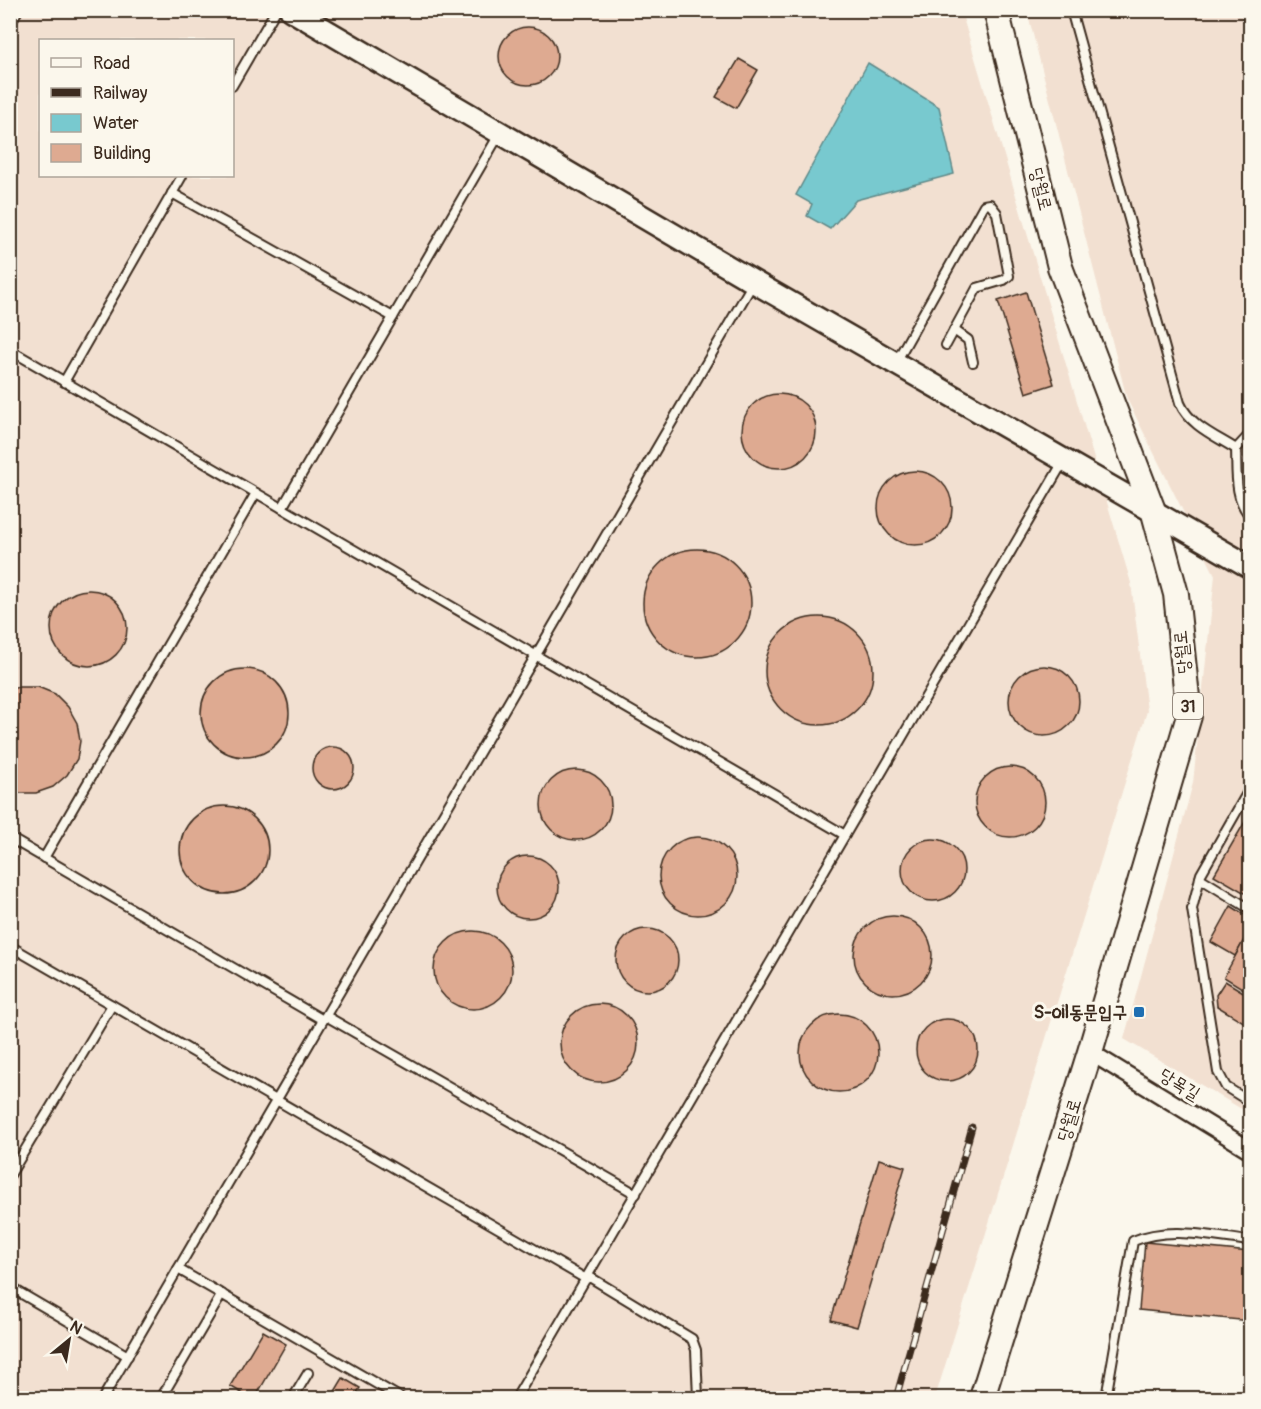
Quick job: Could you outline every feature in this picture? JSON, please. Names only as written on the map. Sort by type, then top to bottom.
[{"type":"main road","points":[[291,10],[754,282],[1251,567]]},
{"type":"main road","name":"당월로","points":[[982,1398],[1090,1052],[1189,716],[1176,594],[1154,513],[1060,267],[996,10]]},
{"type":"street","name":"당목길","points":[[1090,1052],[1251,1149]]},
{"type":"lane","points":[[10,24],[18,10]]},
{"type":"lane","points":[[234,84],[276,10]]},
{"type":"lane","points":[[1071,10],[1180,403],[1185,414],[1194,423],[1236,449]]},
{"type":"lane","points":[[282,508],[500,133]]},
{"type":"lane","points":[[64,382],[181,177]]},
{"type":"lane","points":[[172,193],[393,317]]},
{"type":"lane","points":[[896,363],[984,206],[990,204],[997,213],[1009,276],[1004,280],[977,288],[946,345]]},
{"type":"lane","points":[[104,1398],[754,282]]},
{"type":"lane","points":[[954,330],[968,340],[974,362]]},
{"type":"lane","points":[[10,350],[845,835]]},
{"type":"lane","points":[[1251,434],[1236,449],[1237,486],[1244,509],[1251,516]]},
{"type":"lane","points":[[516,1398],[1064,460]]},
{"type":"lane","points":[[44,858],[256,493]]},
{"type":"lane","points":[[1251,788],[1208,861],[1200,878],[1192,909],[1192,922],[1218,1072],[1226,1087],[1251,1102]]},
{"type":"lane","points":[[10,838],[636,1194]]},
{"type":"lane","points":[[1200,878],[1251,909]]},
{"type":"lane","points":[[10,946],[692,1339],[696,1350],[698,1398]]},
{"type":"lane","points":[[10,1175],[112,1005]]},
{"type":"lane","points":[[1106,1398],[1133,1241],[1142,1237],[1170,1233],[1251,1241]]},
{"type":"lane","points":[[178,1269],[401,1398]]},
{"type":"lane","points":[[10,1287],[128,1356]]},
{"type":"lane","points":[[161,1398],[222,1294]]},
{"type":"lane","points":[[293,1398],[308,1373]]},
{"type":"shaded area","points":[[10,11],[961,11],[1131,583],[1147,711],[935,1398],[11,1398]]},
{"type":"shaded area","points":[[1027,11],[1250,11],[1250,1114],[1124,1039],[1193,783],[1215,575],[1127,399]]},
{"type":"water","points":[[868,63],[939,107],[954,174],[856,200],[830,229],[807,216],[812,204],[796,195]]},
{"type":"building","points":[[528,27],[544,32],[552,40],[557,56],[552,72],[544,80],[528,85],[512,80],[504,72],[499,56],[504,40],[512,32]]},
{"type":"building","points":[[739,59],[758,70],[736,108],[716,97]]},
{"type":"building","points":[[1026,292],[1054,384],[1026,393],[998,301]]},
{"type":"building","points":[[779,394],[793,397],[805,405],[813,417],[816,431],[813,445],[805,457],[793,465],[779,468],[765,465],[753,457],[745,445],[742,431],[745,417],[753,405],[765,397]]},
{"type":"building","points":[[915,471],[929,474],[941,482],[949,494],[952,508],[949,522],[941,534],[929,542],[915,545],[901,542],[889,534],[881,522],[878,508],[881,494],[889,482],[901,474]]},
{"type":"building","points":[[697,549],[718,553],[735,565],[747,582],[751,603],[747,624],[735,641],[718,653],[697,657],[676,653],[659,641],[647,624],[643,603],[647,582],[659,565],[676,553]]},
{"type":"building","points":[[89,590],[103,593],[116,601],[124,614],[127,628],[124,642],[116,655],[103,663],[89,666],[75,663],[62,655],[54,642],[51,628],[54,614],[62,601],[75,593]]},
{"type":"building","points":[[819,617],[840,621],[857,633],[869,650],[873,671],[869,692],[857,709],[840,721],[819,725],[798,721],[781,709],[769,692],[765,671],[769,650],[781,633],[798,621]]},
{"type":"building","points":[[1044,666],[1063,672],[1073,682],[1079,701],[1073,720],[1063,730],[1044,736],[1025,730],[1015,720],[1009,701],[1015,682],[1025,672]]},
{"type":"building","points":[[245,669],[262,673],[276,682],[285,696],[289,713],[285,730],[276,744],[262,753],[245,757],[228,753],[214,744],[205,730],[201,713],[205,696],[214,682],[228,673]]},
{"type":"building","points":[[38,687],[55,694],[68,707],[77,723],[80,741],[77,759],[67,775],[53,787],[36,793],[10,791],[10,689]]},
{"type":"building","points":[[333,747],[341,748],[348,753],[353,760],[353,776],[348,783],[341,788],[333,789],[325,788],[318,783],[313,776],[312,768],[313,760],[318,753],[325,748]]},
{"type":"building","points":[[1010,767],[1029,773],[1039,783],[1045,802],[1039,821],[1029,831],[1010,837],[991,831],[981,821],[975,802],[981,783],[991,773]]},
{"type":"building","points":[[576,770],[595,776],[605,786],[611,805],[605,824],[595,834],[576,840],[557,834],[547,824],[541,805],[547,786],[557,776]]},
{"type":"building","points":[[224,806],[241,810],[255,819],[264,833],[268,850],[264,867],[255,881],[241,890],[224,894],[207,890],[193,881],[184,867],[180,850],[184,833],[193,819],[207,810]]},
{"type":"building","points":[[1250,813],[1250,896],[1214,875]]},
{"type":"building","points":[[698,837],[713,840],[730,854],[737,876],[734,891],[720,908],[698,915],[683,912],[666,898],[659,876],[662,861],[676,844]]},
{"type":"building","points":[[933,839],[955,848],[964,870],[955,892],[933,901],[911,892],[902,870],[911,848]]},
{"type":"building","points":[[528,856],[550,865],[559,887],[550,909],[528,918],[506,909],[497,887],[506,865]]},
{"type":"building","points":[[1231,906],[1250,918],[1250,929],[1235,956],[1211,942]]},
{"type":"building","points":[[893,916],[908,919],[925,933],[932,955],[929,970],[915,987],[893,994],[878,991],[861,977],[854,955],[857,940],[871,923]]},
{"type":"building","points":[[647,929],[669,938],[678,960],[669,982],[647,991],[625,982],[616,960],[625,938]]},
{"type":"building","points":[[1250,929],[1250,993],[1224,977]]},
{"type":"building","points":[[473,931],[488,934],[505,948],[512,970],[509,985],[495,1002],[473,1009],[458,1006],[441,992],[434,970],[437,955],[451,938]]},
{"type":"building","points":[[1225,981],[1250,996],[1250,1026],[1217,1006],[1216,995]]},
{"type":"building","points":[[599,1004],[614,1007],[631,1021],[638,1043],[635,1058],[621,1075],[599,1082],[584,1079],[567,1065],[560,1043],[563,1028],[577,1011]]},
{"type":"building","points":[[839,1014],[854,1017],[871,1031],[878,1053],[875,1068],[861,1085],[839,1092],[824,1089],[807,1075],[800,1053],[803,1038],[817,1021]]},
{"type":"building","points":[[947,1019],[964,1024],[969,1028],[973,1033],[978,1050],[973,1067],[969,1072],[964,1076],[947,1081],[930,1076],[925,1072],[921,1067],[916,1050],[921,1033],[925,1028],[930,1024]]},
{"type":"building","points":[[879,1159],[905,1167],[857,1327],[831,1320]]},
{"type":"building","points":[[1145,1242],[1250,1252],[1250,1321],[1139,1310]]},
{"type":"building","points":[[263,1331],[286,1344],[255,1398],[250,1398],[230,1386]]},
{"type":"building","points":[[343,1378],[360,1388],[354,1398],[331,1398]]},
{"type":"railway","points":[[896,1398],[972,1127]]},
{"type":"place","name":"S-oil동문입구","points":[[1139,1012]]}]
